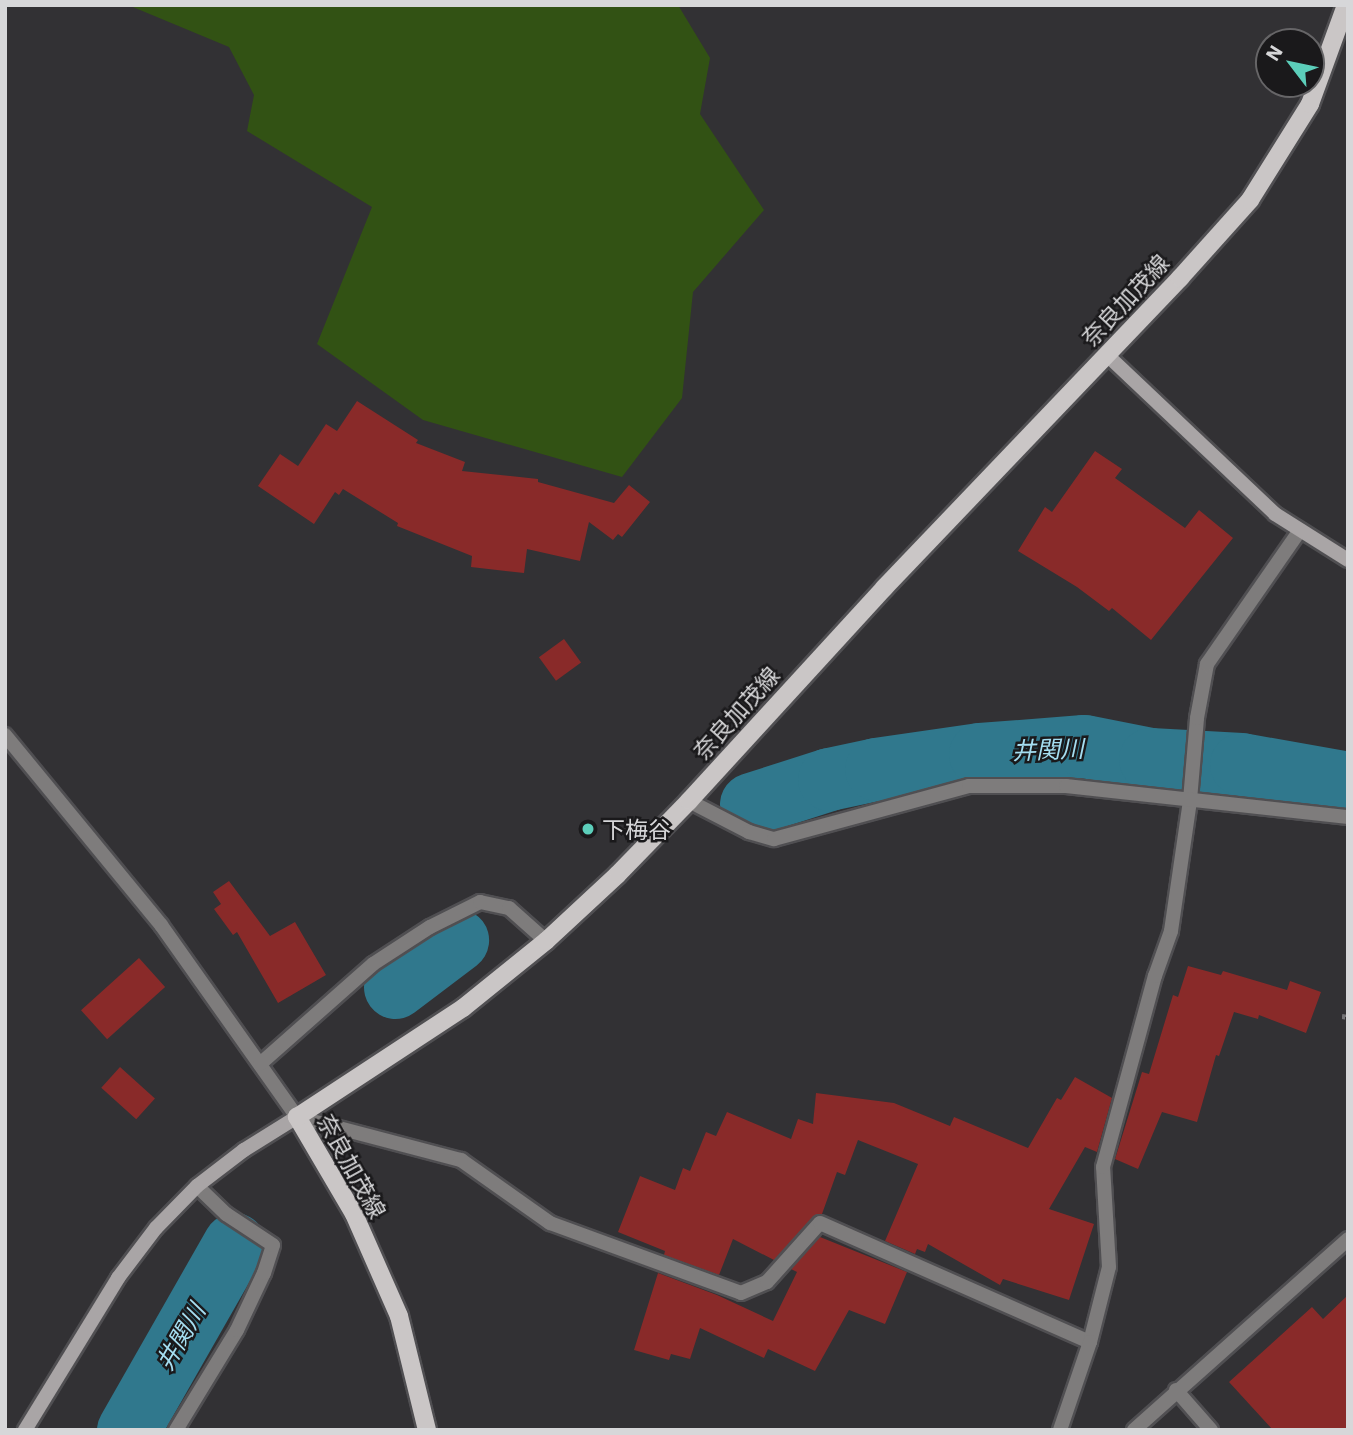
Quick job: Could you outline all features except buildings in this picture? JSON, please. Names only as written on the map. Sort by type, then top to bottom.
[{"type":"main road","name":"奈良加茂線","points":[[427,1430],[398,1316],[354,1214],[297,1117],[463,1008],[546,941],[618,874],[690,801],[884,588],[1107,355],[1250,200],[1310,104],[1346,5]]},
{"type":"street","points":[[1107,355],[1275,514],[1348,560]]},
{"type":"street","points":[[1060,1430],[1090,1342],[1109,1267],[1103,1167],[1151,990],[1171,931],[1207,664],[1300,530]]},
{"type":"street","points":[[5,735],[161,925],[297,1117],[461,1160],[550,1223],[741,1293],[766,1282],[820,1223],[1090,1342]]},
{"type":"street","points":[[690,801],[749,832],[774,839],[969,786],[1066,786],[1348,817]]},
{"type":"street","points":[[260,1064],[373,964],[430,927],[480,902],[509,908],[546,941]]},
{"type":"street","points":[[25,1430],[118,1278],[156,1228],[197,1186],[244,1150],[297,1117]]},
{"type":"street","points":[[176,1430],[237,1330],[264,1273],[273,1245],[226,1214],[197,1186]]},
{"type":"street","points":[[1134,1430],[1348,1240]]},
{"type":"street","points":[[1176,1390],[1211,1430]]},
{"type":"green space","points":[[128,5],[678,5],[710,58],[700,114],[764,210],[693,292],[682,398],[622,477],[423,420],[317,344],[372,207],[247,131],[254,95],[229,47]]},
{"type":"waterway","name":"井関川","points":[[751,804],[829,779],[876,769],[980,754],[1084,746],[1150,759],[1241,764],[1348,783]]},
{"type":"waterway","name":"井関川","points":[[395,987],[457,940]]},
{"type":"waterway","name":"井関川","points":[[128,1430],[234,1244]]},
{"type":"place","name":"下梅谷","points":[[588,829]]}]
